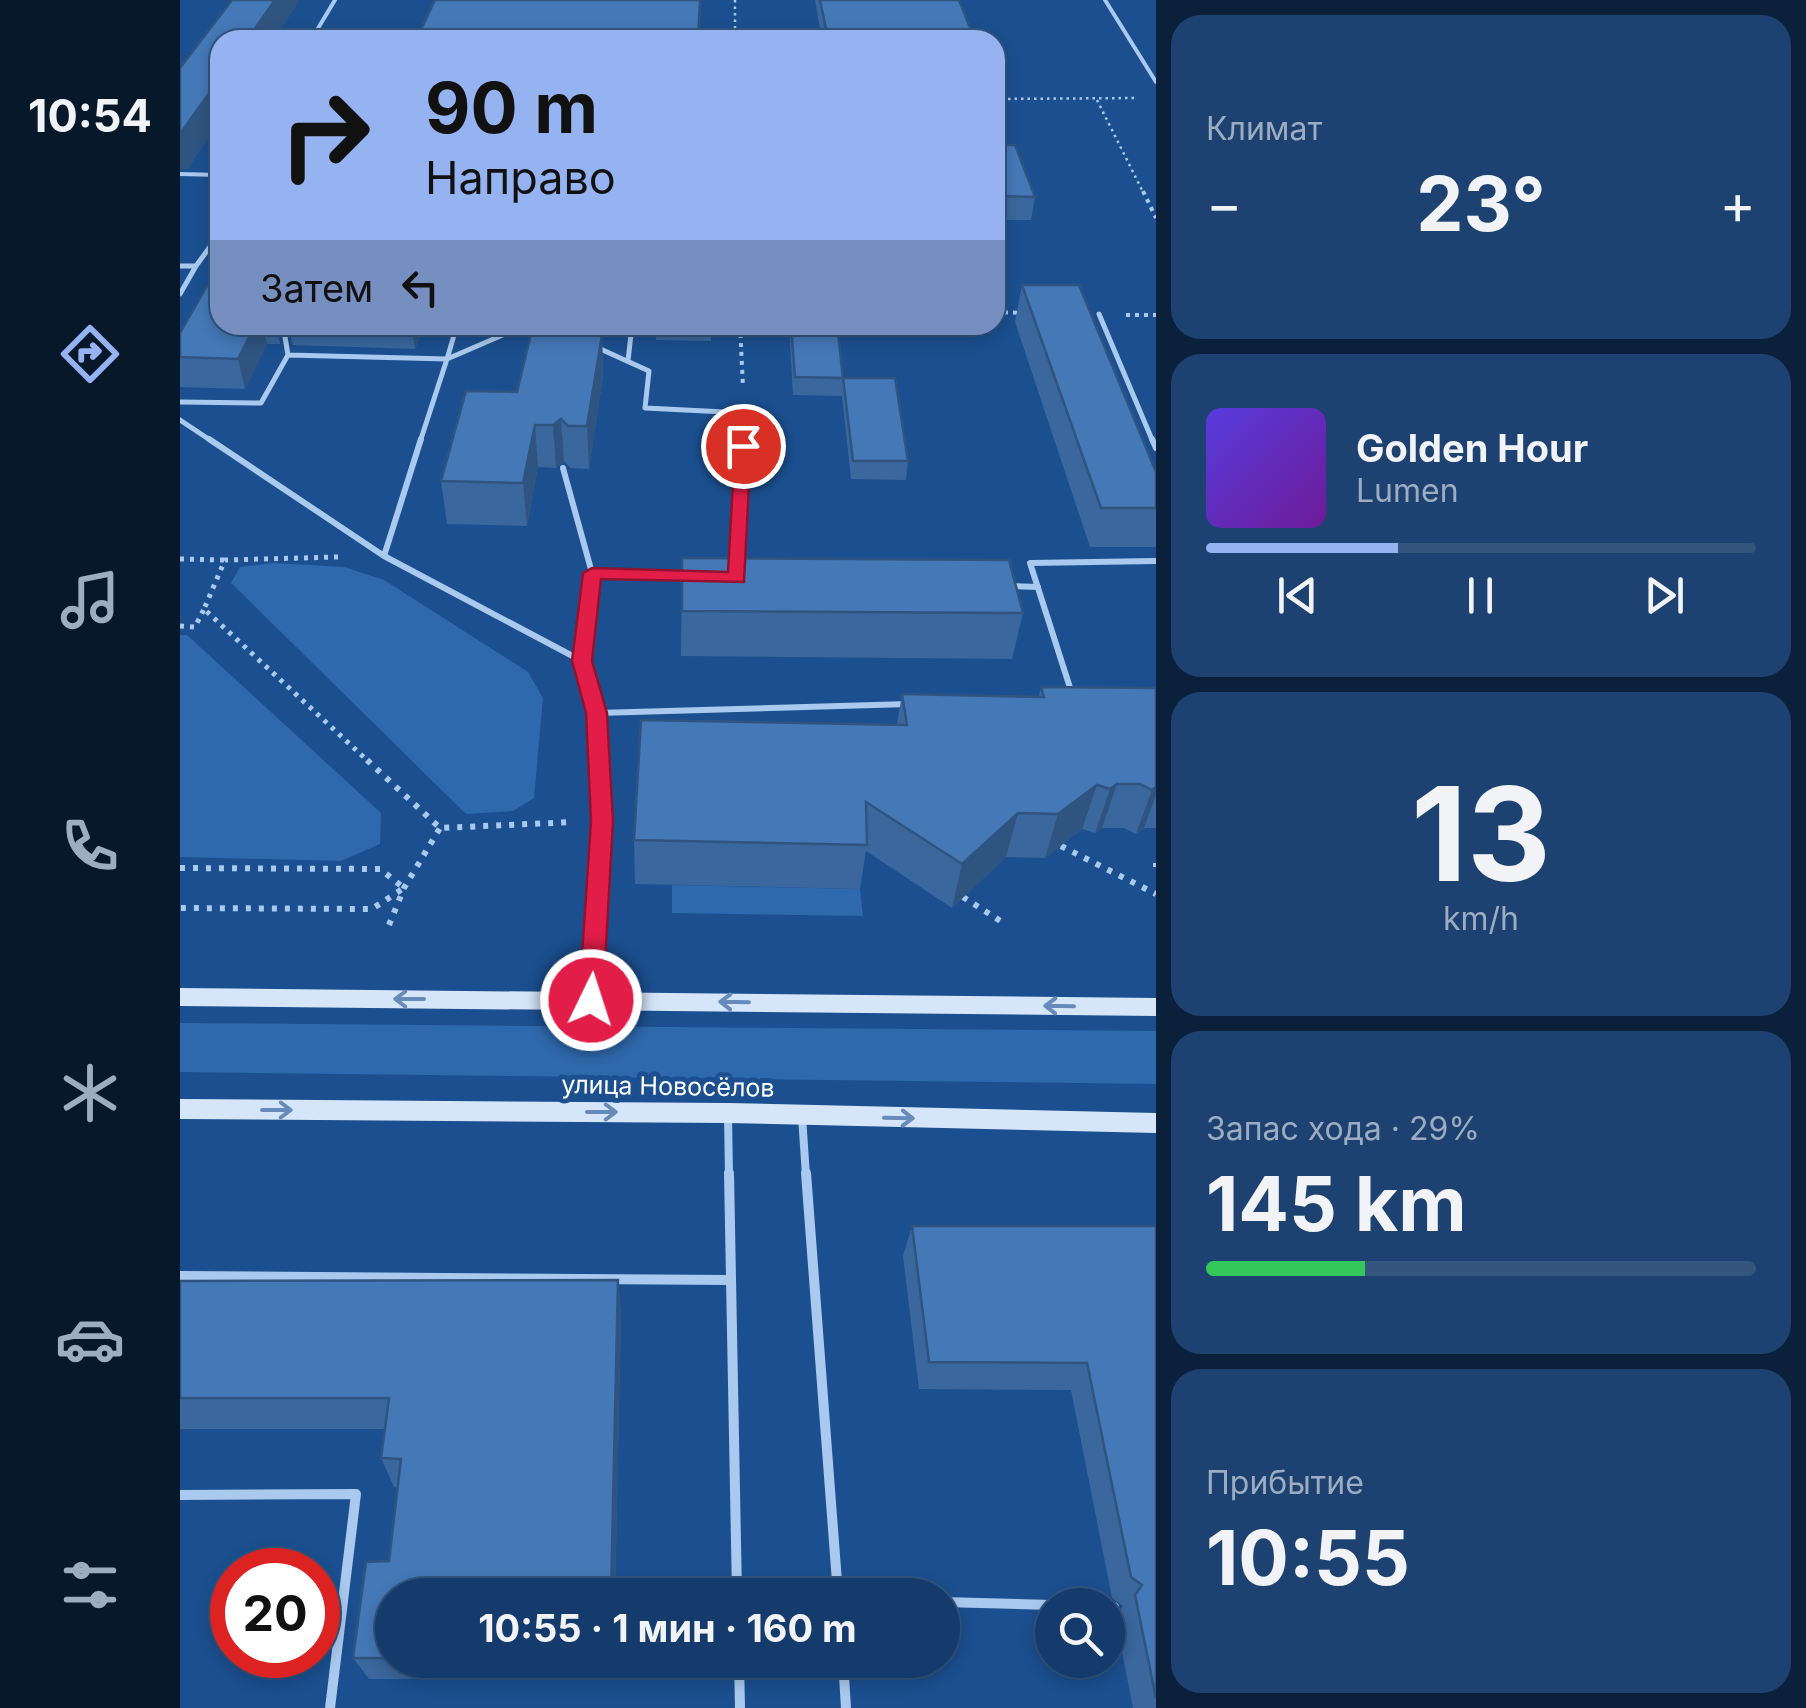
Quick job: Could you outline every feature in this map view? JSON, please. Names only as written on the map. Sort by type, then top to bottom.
[{"type":"main road","points":[[180,997],[1156,1007]]},
{"type":"main road","name":"улица Новосёлов","points":[[180,1110],[728,1113],[1156,1122]]},
{"type":"lane","points":[[317,30],[334,0]]},
{"type":"lane","points":[[1105,0],[1156,82]]},
{"type":"lane","points":[[180,174],[210,175]]},
{"type":"lane","points":[[180,294],[210,247]]},
{"type":"lane","points":[[180,266],[196,266]]},
{"type":"lane","points":[[1098,314],[1156,448]]},
{"type":"lane","points":[[384,556],[455,335]]},
{"type":"lane","points":[[288,355],[447,359],[503,335]]},
{"type":"lane","points":[[564,335],[574,339]]},
{"type":"lane","points":[[628,361],[631,335]]},
{"type":"lane","points":[[180,402],[261,403],[288,355],[285,337]]},
{"type":"lane","points":[[592,346],[649,371],[645,408],[744,413],[737,578]]},
{"type":"lane","points":[[180,420],[384,556],[582,661]]},
{"type":"lane","points":[[562,468],[592,573],[582,661],[597,713],[602,821],[591,1000]]},
{"type":"lane","points":[[1074,699],[1030,563],[1156,562]]},
{"type":"lane","points":[[592,573],[701,577]]},
{"type":"lane","points":[[1000,586],[1038,587]]},
{"type":"lane","points":[[1054,700],[1090,699]]},
{"type":"lane","points":[[597,713],[915,704]]},
{"type":"lane","points":[[728,1113],[737,1578]]},
{"type":"lane","points":[[802,1116],[837,1578]]},
{"type":"lane","points":[[180,1276],[730,1280]]},
{"type":"lane","points":[[180,1495],[356,1494],[330,1708]]},
{"type":"lane","points":[[960,1602],[1035,1605]]},
{"type":"lane","points":[[739,1678],[740,1708]]},
{"type":"lane","points":[[844,1678],[846,1708]]},
{"type":"path","points":[[735,0],[735,30]]},
{"type":"path","points":[[1005,99],[1131,100],[1144,96]]},
{"type":"path","points":[[1097,100],[1156,218]]},
{"type":"path","points":[[740,335],[744,413]]},
{"type":"path","points":[[180,559],[384,556]]},
{"type":"path","points":[[180,626],[195,627],[225,560]]},
{"type":"path","points":[[204,609],[440,828],[602,821]]},
{"type":"path","points":[[389,925],[404,888],[440,828]]},
{"type":"path","points":[[1061,846],[1156,894]]},
{"type":"path","points":[[180,868],[380,869],[404,888]]},
{"type":"path","points":[[180,908],[372,908],[404,888]]},
{"type":"path","points":[[963,897],[1006,924]]},
{"type":"shaded area","points":[[274,563],[344,567],[384,580],[528,672],[543,698],[534,798],[513,811],[466,814],[231,583],[240,567]]},
{"type":"shaded area","points":[[180,635],[187,635],[381,813],[380,844],[341,861],[180,857]]},
{"type":"shaded area","points":[[672,885],[860,889],[863,916],[672,913]]},
{"type":"shaded area","points":[[180,1023],[1156,1031],[1156,1084],[180,1072]]},
{"type":"building","points":[[232,0],[275,0],[254,30],[210,30],[210,92],[180,134],[180,68]]},
{"type":"building","points":[[435,0],[700,0],[698,30],[421,30]]},
{"type":"building","points":[[820,0],[959,0],[971,30],[826,29]]},
{"type":"building","points":[[1005,145],[1015,145],[1035,197],[1005,196]]},
{"type":"building","points":[[1022,285],[1079,285],[1156,472],[1156,508],[1101,508]]},
{"type":"building","points":[[210,286],[210,335],[250,335],[238,359],[180,357],[180,333]]},
{"type":"building","points":[[531,335],[602,335],[587,426],[568,426],[561,419],[553,425],[535,425],[523,483],[441,481],[466,391],[517,392]]},
{"type":"building","points":[[792,335],[838,335],[843,378],[795,377]]},
{"type":"building","points":[[843,378],[895,378],[908,461],[853,461]]},
{"type":"building","points":[[682,558],[1009,560],[1023,613],[682,611]]},
{"type":"building","points":[[1041,687],[1156,688],[1156,787],[1152,790],[1140,784],[1117,784],[1110,789],[1097,785],[1058,814],[1018,813],[962,864],[866,802],[867,845],[634,840],[641,720],[907,725],[902,694],[1044,697]]},
{"type":"building","points":[[912,1226],[1156,1226],[1156,1698],[1135,1595],[1142,1585],[1131,1577],[1087,1363],[929,1362]]},
{"type":"building","points":[[618,1280],[611,1578],[375,1578],[375,1658],[353,1658],[366,1562],[389,1561],[401,1459],[381,1458],[389,1398],[180,1398],[180,1281]]},
{"type":"route","points":[[591,1000],[602,821],[597,713],[582,661],[592,573],[737,578],[743,446]]}]
